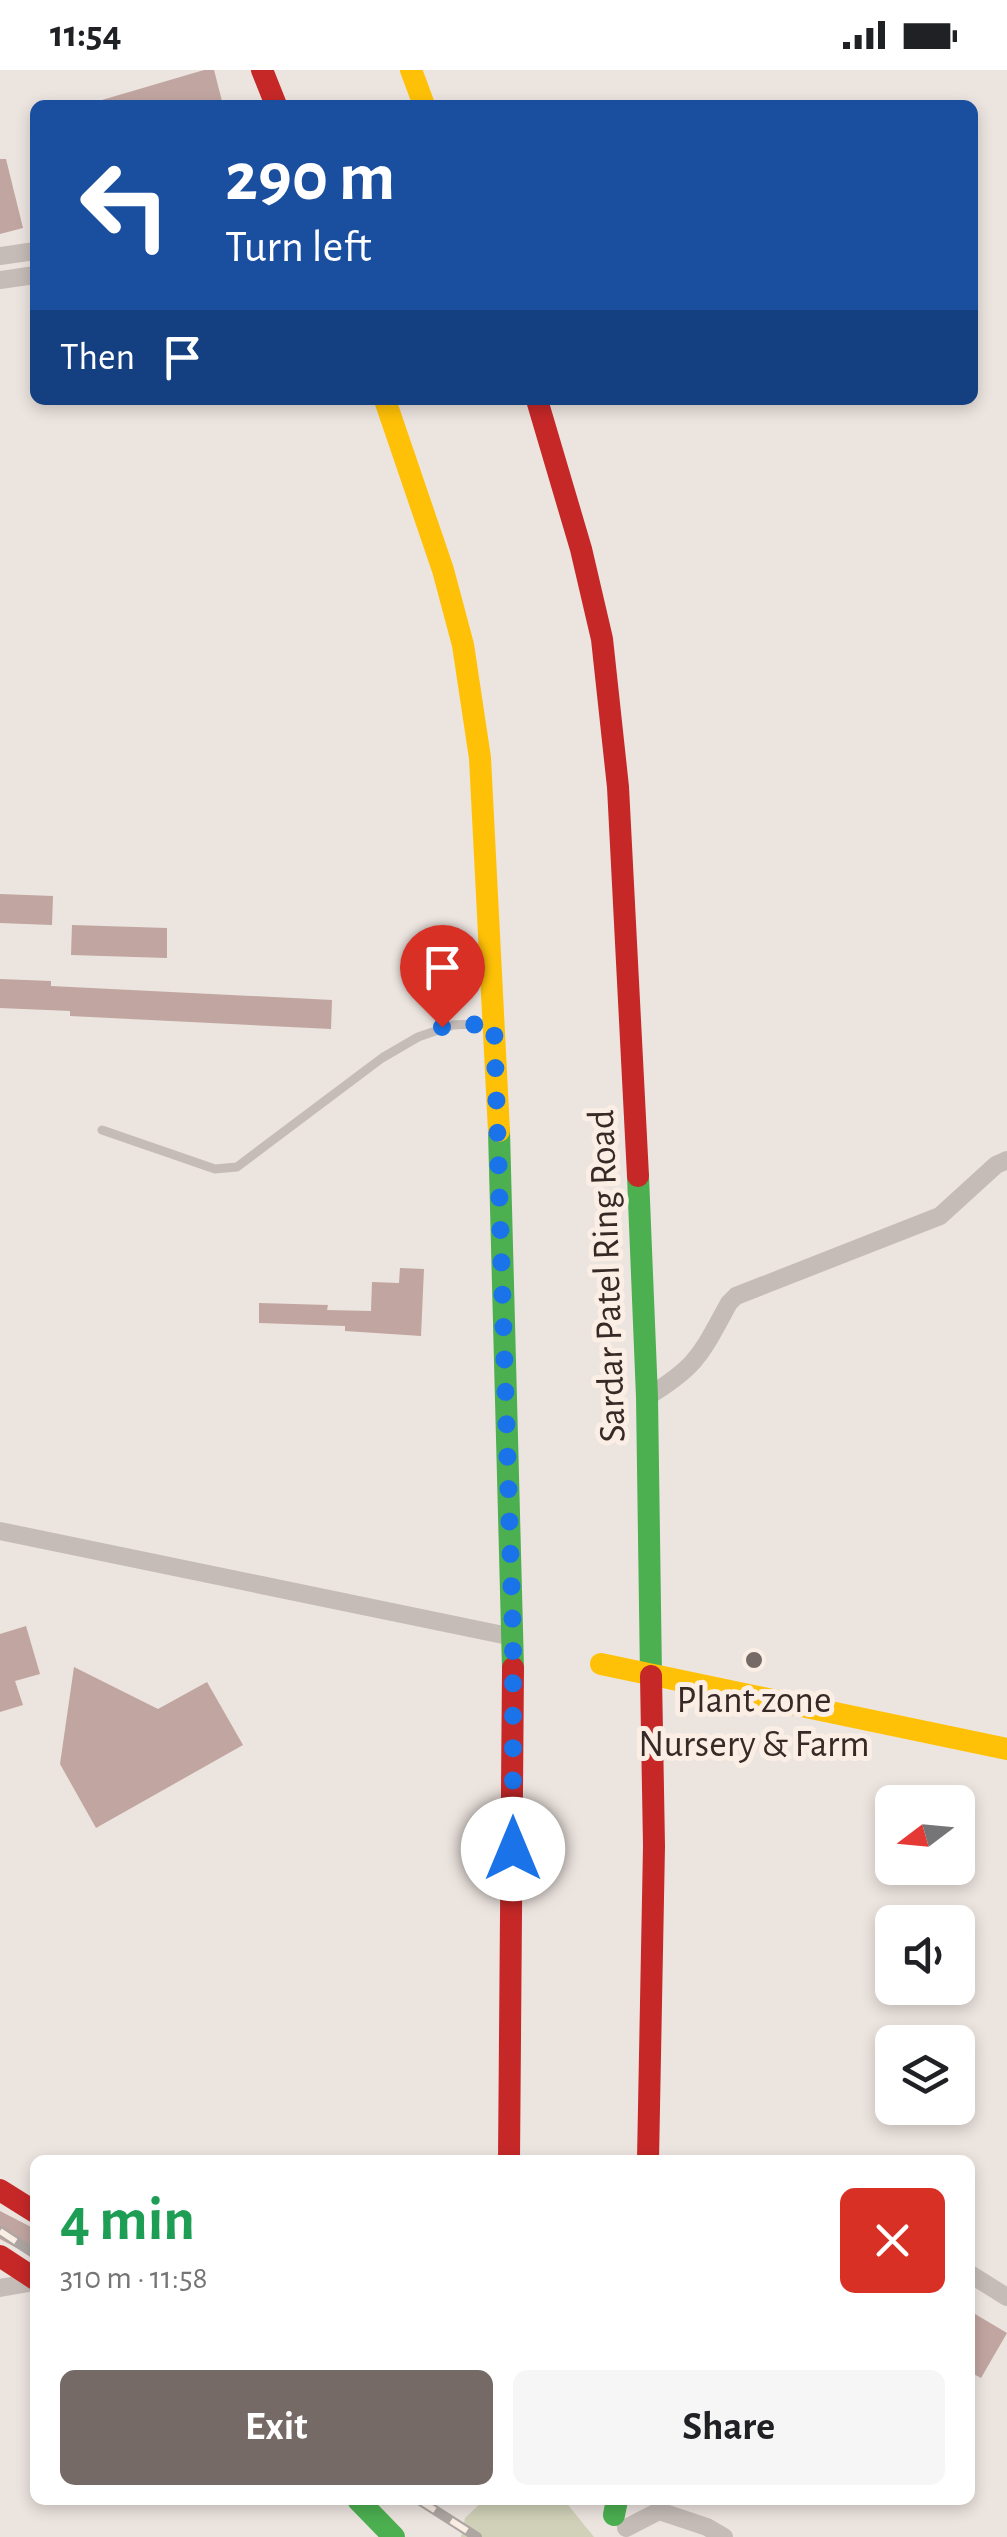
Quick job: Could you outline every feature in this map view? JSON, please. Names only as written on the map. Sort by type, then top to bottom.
[{"type":"street","points":[[262,70],[274,100]]},
{"type":"street","points":[[412,70],[422,100]]},
{"type":"street","points":[[0,256],[30,252]]},
{"type":"street","points":[[0,280],[30,276]]},
{"type":"street","points":[[387,405],[443,570],[473,698],[480,758],[494,1023],[513,1636],[508,2155]]},
{"type":"street","name":"Sardar Patel Ring Road","points":[[538,405],[602,638],[618,787],[647,1397],[654,1846],[648,2155]]},
{"type":"street","points":[[647,1397],[684,1375],[736,1296],[940,1216],[996,1165],[1007,1160]]},
{"type":"street","points":[[0,1531],[513,1636]]},
{"type":"street","points":[[601,1664],[1007,1749]]},
{"type":"street","points":[[0,2190],[30,2209]]},
{"type":"street","points":[[0,2256],[30,2277]]},
{"type":"street","points":[[975,2277],[1007,2296]]},
{"type":"street","points":[[0,2288],[30,2281]]},
{"type":"street","points":[[363,2505],[394,2537]]},
{"type":"street","points":[[619,2514],[660,2511],[724,2537]]},
{"type":"lane","points":[[102,1130],[229,1170],[382,1058],[418,1037],[453,1024],[494,1023]]},
{"type":"green space","points":[[479,2505],[568,2505],[594,2537],[461,2537],[465,2518]]},
{"type":"building","points":[[214,70],[222,100],[102,100]]},
{"type":"building","points":[[0,159],[6,159],[23,228],[0,234]]},
{"type":"building","points":[[0,894],[53,896],[52,925],[0,923]]},
{"type":"building","points":[[72,925],[167,928],[167,958],[71,955]]},
{"type":"building","points":[[0,979],[51,981],[51,986],[332,1000],[331,1029],[70,1016],[70,1011],[0,1008]]},
{"type":"building","points":[[400,1268],[424,1269],[421,1336],[345,1331],[345,1326],[259,1323],[259,1303],[371,1311],[372,1282],[399,1283]]},
{"type":"building","points":[[26,1626],[40,1674],[15,1681],[23,1705],[0,1712],[0,1634]]},
{"type":"building","points":[[74,1667],[158,1709],[207,1682],[243,1745],[96,1828],[60,1764]]},
{"type":"building","points":[[0,2211],[30,2226],[30,2255],[0,2239]]},
{"type":"building","points":[[975,2314],[1007,2333],[981,2378],[975,2375]]},
{"type":"railway","points":[[0,2231],[30,2251]]},
{"type":"railway","points":[[427,2505],[477,2537]]},
{"type":"traffic: fast","points":[[499,1131],[513,1668]]},
{"type":"traffic: fast","points":[[638,1176],[647,1397],[651,1676]]},
{"type":"traffic: fast","points":[[363,2505],[394,2537]]},
{"type":"traffic: fast","points":[[614,2515],[616,2505]]},
{"type":"traffic: slow","points":[[411,70],[422,100]]},
{"type":"traffic: slow","points":[[387,405],[443,570],[463,645],[480,758],[499,1131]]},
{"type":"traffic: slow","points":[[601,1664],[1007,1749]]},
{"type":"traffic: jam","points":[[262,70],[274,100]]},
{"type":"traffic: jam","points":[[538,405],[581,549],[602,639],[618,787],[638,1176]]},
{"type":"traffic: jam","points":[[509,2155],[513,1668]]},
{"type":"traffic: jam","points":[[648,2155],[654,1846],[651,1676]]},
{"type":"traffic: jam","points":[[0,2190],[30,2209]]},
{"type":"traffic: jam","points":[[0,2256],[30,2276]]},
{"type":"place","name":"Plant zone Nursery & Farm","points":[[754,1660]]},
{"type":"route","points":[[442,1027],[494,1023],[513,1636],[513,1849]]}]
